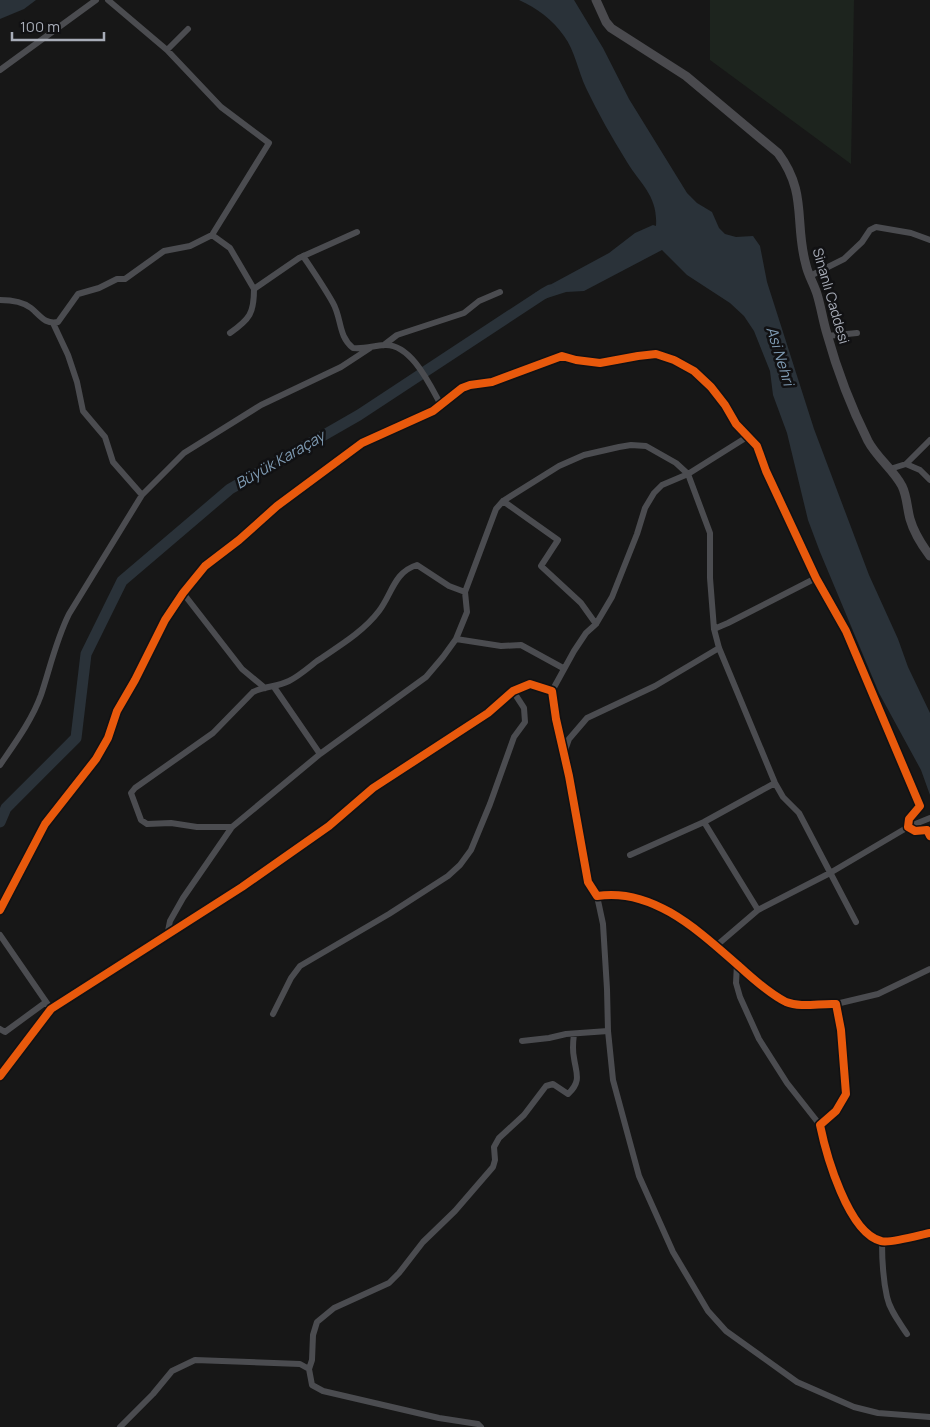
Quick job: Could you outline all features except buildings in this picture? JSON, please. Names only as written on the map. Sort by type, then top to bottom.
[{"type":"main road","name":"Sinanlı Caddesi","points":[[596,0],[606,22],[611,28],[686,76],[778,153],[785,162],[794,181],[798,196],[806,267],[840,373],[869,443],[890,468],[903,488],[910,520],[918,539],[930,556]]},
{"type":"street","points":[[0,70],[96,0]]},
{"type":"street","points":[[53,324],[58,322],[78,294],[99,288],[117,279],[125,278],[164,251],[190,246],[212,235],[269,143],[221,107],[167,50],[108,0]]},
{"type":"street","points":[[167,50],[188,29]]},
{"type":"street","points":[[810,276],[844,259],[862,242],[870,230],[876,227],[911,233],[930,240]]},
{"type":"street","points":[[254,289],[281,268],[357,232]]},
{"type":"street","points":[[212,235],[230,248],[254,289],[250,316],[243,324],[230,333]]},
{"type":"street","points":[[303,256],[333,303],[338,314],[341,332],[347,343],[353,348],[370,348],[384,345],[397,335],[464,313],[479,301],[500,292]]},
{"type":"street","points":[[0,300],[20,302],[31,308],[42,319],[53,324],[68,355],[77,382],[83,411],[104,437],[113,462],[142,495]]},
{"type":"street","points":[[827,336],[857,333]]},
{"type":"street","points":[[384,345],[404,351],[416,362],[441,405]]},
{"type":"street","points":[[0,765],[27,724],[40,696],[60,634],[69,614],[142,495],[184,453],[261,405],[341,367],[370,348]]},
{"type":"street","points":[[0,910],[45,824],[96,759],[108,738],[117,710],[135,680],[151,645],[182,593],[194,578],[277,506],[346,454],[376,436],[433,411],[462,388],[492,382],[562,356],[576,360],[600,362],[656,354],[674,360],[694,371],[721,399],[736,424],[757,446],[766,471],[816,578],[846,631],[920,806],[909,819],[908,827]]},
{"type":"street","points":[[747,437],[688,474],[662,485],[654,493],[644,508],[637,534],[612,597],[596,624],[586,633],[563,668],[552,691],[588,882],[597,896],[603,924],[608,1031],[613,1080],[639,1176],[673,1252],[708,1311],[726,1331],[797,1382],[854,1407],[878,1413],[930,1417]]},
{"type":"street","points":[[890,468],[906,464],[930,440]]},
{"type":"street","points":[[167,936],[170,921],[183,898],[232,827],[320,754],[426,677],[443,657],[456,639],[467,612],[465,592],[492,518],[496,509],[503,501],[559,466],[584,455],[630,444],[646,446],[676,463],[688,474],[710,533],[710,578],[714,629],[719,648],[775,783],[783,797],[798,813],[856,922]]},
{"type":"street","points":[[906,464],[920,470],[930,480]]},
{"type":"street","points":[[503,501],[558,540],[541,566],[581,603],[596,624]]},
{"type":"street","points":[[232,827],[196,827],[171,823],[148,824],[141,820],[131,793],[135,788],[213,733],[253,692],[265,688],[274,688],[290,681],[361,630],[380,610],[392,587],[409,568],[417,565],[449,586],[465,592]]},
{"type":"street","points":[[714,629],[816,578]]},
{"type":"street","points":[[182,593],[242,669],[265,688]]},
{"type":"street","points":[[456,639],[501,646],[521,645],[563,668]]},
{"type":"street","points":[[564,753],[569,739],[587,718],[655,686],[719,648]]},
{"type":"street","points":[[0,1029],[5,1032],[167,936],[329,826],[373,788],[488,712],[514,691],[530,684],[552,691]]},
{"type":"street","points":[[274,688],[320,754]]},
{"type":"street","points":[[273,1014],[291,978],[300,966],[389,914],[448,876],[460,865],[471,850],[514,737],[525,722],[524,708],[514,691]]},
{"type":"street","points":[[630,856],[704,822],[775,783]]},
{"type":"street","points":[[716,946],[758,910],[830,873],[908,827],[930,818]]},
{"type":"street","points":[[704,822],[758,910]]},
{"type":"street","points":[[908,827],[915,831],[927,830],[930,836]]},
{"type":"street","points":[[597,896],[609,894],[629,896],[655,904],[684,921],[716,946],[754,980],[784,1001],[802,1005],[836,1004],[878,994],[930,969]]},
{"type":"street","points":[[0,935],[49,1006]]},
{"type":"street","points":[[736,964],[736,983],[740,997],[759,1039],[787,1083],[820,1125],[834,1176],[850,1212],[871,1237],[882,1242],[930,1233]]},
{"type":"street","points":[[820,1125],[836,1111],[846,1094],[841,1030],[836,1004]]},
{"type":"street","points":[[0,1076],[49,1006]]},
{"type":"street","points":[[522,1040],[537,1040],[608,1031]]},
{"type":"street","points":[[481,1427],[478,1424],[440,1418],[323,1391],[312,1386],[309,1369],[312,1360],[312,1335],[317,1322],[334,1308],[389,1283],[399,1273],[423,1242],[455,1211],[493,1167],[495,1160],[494,1147],[499,1138],[524,1115],[546,1086],[553,1084],[568,1094],[575,1088],[578,1075],[574,1059],[574,1034]]},
{"type":"street","points":[[882,1242],[887,1297],[892,1310],[907,1334]]},
{"type":"street","points":[[120,1427],[153,1394],[172,1371],[195,1360],[300,1364],[309,1369]]},
{"type":"shaded area","points":[[710,0],[854,0],[851,164],[710,60]]},
{"type":"water","points":[[0,0],[36,0],[24,9],[0,19]]},
{"type":"water","name":"Asi Nehri","points":[[519,0],[574,0],[603,48],[629,99],[687,193],[697,203],[712,212],[719,228],[725,234],[736,237],[753,236],[760,246],[767,282],[814,429],[869,575],[898,639],[908,667],[930,713],[930,795],[921,770],[879,693],[820,552],[808,520],[787,433],[773,395],[770,371],[754,331],[744,316],[730,303],[687,275],[662,250],[584,291],[566,292],[541,300],[537,297],[535,293],[609,253],[635,233],[653,225],[656,226],[656,216],[648,191],[621,153],[583,82],[568,42],[550,20]]},
{"type":"waterway","name":"Büyük Karaçay","points":[[0,822],[6,808],[76,738],[86,654],[122,581],[230,489],[359,415],[550,290]]},
{"type":"cycle path","points":[[0,910],[45,824],[96,759],[108,738],[117,711],[165,620],[183,593],[205,566],[239,540],[277,506],[362,443],[433,411],[462,388],[492,382],[562,356],[600,363],[656,354],[674,360],[694,371],[711,387],[725,405],[736,424],[757,446],[766,471],[816,578],[846,631],[920,806],[909,819],[908,827],[915,831],[927,830],[930,836]]},
{"type":"cycle path","points":[[0,1076],[51,1009],[242,887],[329,826],[373,788],[488,713],[513,691],[530,684],[552,691],[588,882],[597,896],[618,895],[638,899],[675,915],[709,940],[762,986],[786,1002],[804,1005],[836,1004],[841,1030],[846,1094],[836,1111],[820,1125],[827,1154],[840,1191],[858,1224],[869,1235],[881,1241],[885,1242],[930,1233]]}]
